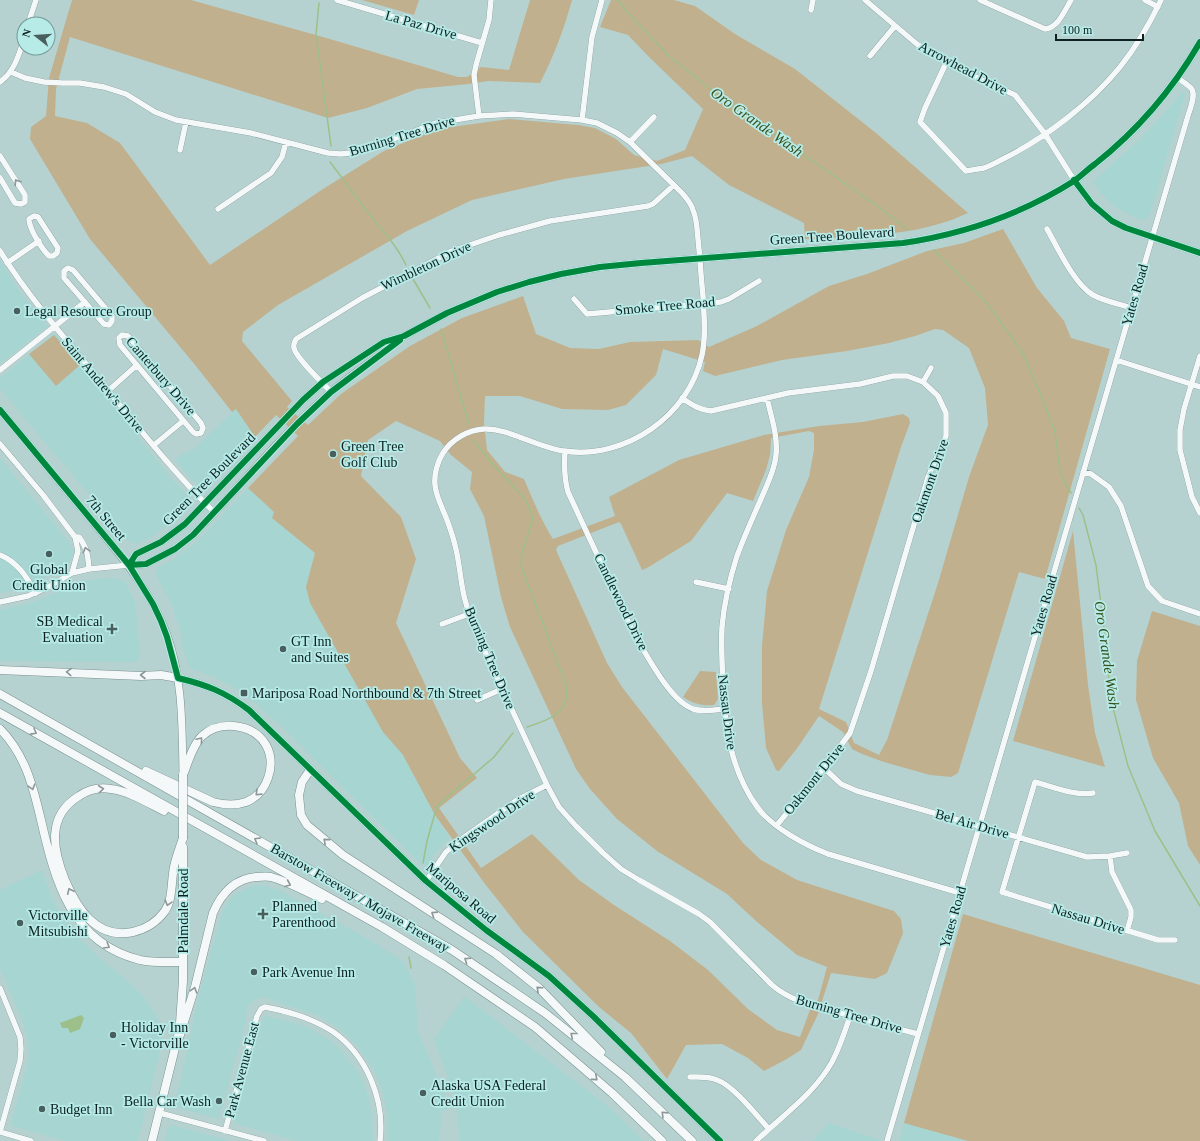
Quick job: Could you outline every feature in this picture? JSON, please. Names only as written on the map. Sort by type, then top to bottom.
[{"type":"highway","points":[[0,670],[141,676],[161,675],[178,678]]},
{"type":"highway","name":"Barstow Freeway / Mojave Freeway","points":[[0,694],[452,950],[545,1013],[625,1077],[692,1141]]},
{"type":"highway","name":"Barstow Freeway / Mojave Freeway","points":[[0,713],[382,927],[444,965],[535,1027],[612,1093],[662,1141]]},
{"type":"highway","points":[[96,748],[213,802],[223,804],[246,802],[256,796],[268,779],[270,768],[269,755],[266,746],[253,732],[235,725],[218,728],[209,731],[196,743],[183,775]]},
{"type":"highway","points":[[0,729],[12,742],[25,766],[35,796],[57,880],[68,904],[86,928],[103,944],[124,955],[147,961],[183,962]]},
{"type":"highway","points":[[310,770],[302,782],[299,795],[302,815],[307,825],[343,855],[502,958],[539,988],[625,1077]]},
{"type":"highway","name":"Palmdale Road","points":[[152,1141],[178,1041],[183,962],[183,775]]},
{"type":"highway","points":[[183,838],[174,866],[169,901],[166,910],[150,925],[138,931],[125,934],[114,933],[103,929],[85,916],[73,896],[62,872],[54,840],[58,821],[67,806],[81,795],[92,790],[103,788],[122,792],[212,832]]},
{"type":"highway","points":[[178,1041],[195,987],[213,913],[224,893],[232,886],[252,878],[270,877],[292,885],[382,927]]},
{"type":"main road","name":"Green Tree Boulevard","points":[[129,565],[136,554],[161,542],[185,524],[303,400],[323,382],[384,342],[404,336],[447,313],[497,292],[561,274],[600,267],[903,243],[930,239],[975,227],[1026,207],[1074,180],[1123,140],[1152,111],[1178,78],[1200,42]]},
{"type":"main road","name":"Arrowhead Drive","points":[[1074,180],[1092,204],[1112,221],[1126,228],[1200,253]]},
{"type":"main road","name":"Green Tree Boulevard","points":[[129,565],[146,564],[175,549],[193,535],[297,424],[331,392],[404,336]]},
{"type":"main road","name":"7th Street","points":[[0,410],[129,565],[153,604],[161,621],[178,678]]},
{"type":"main road","name":"Mariposa Road","points":[[178,678],[215,689],[233,698],[265,725],[426,881],[486,930],[549,976],[594,1017],[720,1141]]},
{"type":"main road","name":"Palmdale Road","points":[[178,678],[182,722],[183,775]]},
{"type":"street","points":[[31,16],[36,0]]},
{"type":"street","name":"La Paz Drive","points":[[337,0],[482,43]]},
{"type":"street","points":[[479,116],[474,75],[489,20],[491,0]]},
{"type":"street","points":[[582,120],[592,37],[602,0]]},
{"type":"street","points":[[811,10],[813,0]]},
{"type":"street","name":"Arrowhead Drive","points":[[865,0],[918,45],[969,74],[1015,95],[1045,134],[1074,180]]},
{"type":"street","points":[[980,0],[1044,29],[1049,29],[1054,26],[1071,0]]},
{"type":"street","points":[[1145,0],[1158,7]]},
{"type":"street","points":[[948,61],[925,108],[920,122],[966,170],[984,168],[1045,134],[1080,108],[1120,67],[1138,42],[1161,0]]},
{"type":"street","points":[[870,56],[895,26]]},
{"type":"street","points":[[0,82],[11,72],[19,56]]},
{"type":"street","name":"Burning Tree Drive","points":[[11,72],[25,78],[44,82],[62,84],[80,83],[109,88],[126,94],[164,116],[186,122],[251,133],[328,153],[350,154],[359,152],[436,123],[479,116],[513,114],[582,120],[609,128],[630,142],[674,185],[690,202],[694,210],[704,304],[702,356],[692,382],[682,398],[661,422],[637,438],[615,447],[590,451],[565,451],[549,448],[496,430],[486,429],[475,430],[465,434],[454,441],[442,454],[436,472],[435,485],[437,495],[448,521],[455,546],[463,590],[473,626],[547,785],[559,807],[603,853],[621,868],[639,880],[699,914],[710,922],[778,991],[801,1001],[918,1034]]},
{"type":"street","name":"Yates Road","points":[[887,1141],[1192,100],[1193,91],[1178,78]]},
{"type":"street","points":[[630,142],[654,117]]},
{"type":"street","points":[[180,150],[186,122]]},
{"type":"street","points":[[218,209],[271,173],[282,157],[286,142]]},
{"type":"street","points":[[0,156],[25,195],[24,202],[21,204],[15,203],[0,178]]},
{"type":"street","name":"Wimbleton Drive","points":[[331,392],[298,356],[294,349],[294,344],[296,339],[362,298],[452,251],[499,235],[550,221],[648,206],[653,204],[674,185]]},
{"type":"street","points":[[0,191],[6,187]]},
{"type":"street","points":[[34,216],[38,217],[58,248],[57,253],[54,256],[49,256],[39,242],[29,222],[30,218],[34,216]]},
{"type":"street","points":[[1047,229],[1080,285],[1100,298],[1131,308]]},
{"type":"street","points":[[7,263],[39,242]]},
{"type":"street","name":"Saint Andrew's Drive","points":[[0,251],[7,263],[55,327],[181,479],[215,513]]},
{"type":"street","points":[[66,269],[73,270],[112,316],[112,321],[109,325],[104,324],[85,302],[64,278],[63,274],[66,269]]},
{"type":"street","name":"Smoke Tree Road","points":[[574,299],[587,314],[704,304],[729,300],[759,281]]},
{"type":"street","points":[[0,370],[85,302]]},
{"type":"street","name":"Canterbury Drive","points":[[122,335],[128,336],[201,422],[201,433],[194,433],[183,421],[120,345],[119,338],[122,335]]},
{"type":"street","points":[[1200,356],[1184,409],[1180,430],[1180,450],[1192,497],[1200,513]]},
{"type":"street","points":[[1116,360],[1200,387]]},
{"type":"street","name":"Canterbury Drive","points":[[108,391],[137,365]]},
{"type":"street","points":[[924,382],[931,368]]},
{"type":"street","name":"Oakmont Drive","points":[[682,398],[695,408],[711,411],[810,389],[860,384],[893,376],[907,376],[924,382],[938,396],[946,413],[946,436],[928,476],[871,671],[850,734],[777,826]]},
{"type":"street","name":"Nassau Drive","points":[[767,398],[776,435],[776,456],[769,479],[737,556],[722,626],[721,662],[724,709],[732,754],[743,784],[759,809],[777,826],[799,841],[828,854],[960,893]]},
{"type":"street","name":"Canterbury Drive","points":[[154,446],[183,421]]},
{"type":"street","points":[[0,444],[43,495],[75,537],[78,551],[72,573]]},
{"type":"street","name":"Candlewood Drive","points":[[565,451],[564,470],[568,492],[628,622],[643,648],[666,685],[680,702],[694,709],[724,709]]},
{"type":"street","points":[[1083,472],[1091,474],[1109,487],[1120,506],[1148,586],[1162,601],[1200,614]]},
{"type":"street","points":[[75,537],[79,537],[84,544],[88,554],[89,569]]},
{"type":"street","points":[[0,555],[14,563],[26,576],[36,593]]},
{"type":"street","points":[[0,602],[36,593],[72,573],[89,569],[129,565]]},
{"type":"street","points":[[696,582],[729,589]]},
{"type":"street","points":[[442,624],[470,614]]},
{"type":"street","points":[[477,700],[502,690]]},
{"type":"street","name":"Bel Air Drive","points":[[824,768],[842,784],[857,791],[1018,838],[1088,857],[1110,856],[1127,853]]},
{"type":"street","points":[[1018,838],[1035,782],[1073,792],[1084,794],[1093,793]]},
{"type":"street","name":"Kingswood Drive","points":[[426,881],[446,852],[463,838],[518,800],[547,785]]},
{"type":"street","name":"Nassau Drive","points":[[1018,838],[1002,892],[1158,940],[1175,940]]},
{"type":"street","points":[[1110,856],[1112,872],[1131,910],[1131,917],[1127,930]]},
{"type":"street","points":[[0,988],[20,1037],[21,1049],[20,1061],[0,1132],[31,1141]]},
{"type":"street","name":"Park Avenue East","points":[[225,1131],[258,1012],[265,1007],[309,1019],[332,1031],[361,1061],[371,1079],[378,1098],[381,1118],[380,1141]]},
{"type":"street","points":[[756,1141],[805,1097],[821,1079],[832,1062],[850,1016]]},
{"type":"street","points":[[690,1077],[708,1077],[728,1085],[769,1128]]},
{"type":"street","points":[[160,1113],[264,1141]]},
{"type":"shaded area","points":[[72,0],[191,0],[458,77],[467,77],[481,67],[509,70],[530,0],[572,0],[566,21],[550,63],[540,83],[488,81],[417,89],[367,108],[328,118],[70,37],[56,89],[55,116],[87,123],[120,143],[210,265],[323,189],[384,151],[437,129],[509,119],[578,125],[595,128],[616,139],[634,155],[657,161],[685,150],[703,109],[628,35],[600,27],[611,0],[674,0],[695,6],[735,34],[795,69],[876,133],[968,213],[952,220],[910,231],[875,235],[805,239],[804,223],[729,185],[692,156],[661,164],[564,179],[472,200],[407,231],[278,305],[243,332],[242,341],[292,401],[287,407],[308,425],[341,394],[410,346],[462,318],[523,296],[536,334],[570,348],[599,349],[630,342],[698,340],[709,347],[757,326],[829,286],[867,274],[927,251],[964,243],[1003,229],[1037,288],[1064,321],[1071,338],[1110,349],[1045,579],[1019,572],[958,773],[951,777],[930,775],[862,754],[852,749],[843,732],[819,716],[798,747],[779,771],[776,770],[766,748],[762,703],[762,646],[767,591],[786,530],[809,477],[814,450],[814,433],[809,431],[771,438],[770,455],[766,470],[753,501],[727,493],[691,541],[647,568],[642,570],[619,522],[558,546],[556,550],[607,663],[622,687],[743,843],[761,860],[797,880],[894,911],[901,919],[903,933],[887,973],[875,979],[831,973],[818,1014],[801,1050],[764,1071],[748,1058],[722,1044],[686,1045],[667,1079],[631,1033],[599,1007],[523,932],[485,884],[435,815],[403,755],[383,732],[310,603],[306,587],[315,553],[272,518],[274,512],[248,488],[298,436],[276,415],[255,437],[236,409],[232,412],[196,366],[90,239],[30,139],[31,127],[46,116],[49,78]],"holes":[[[935,329],[943,330],[969,348],[985,388],[988,425],[969,477],[938,583],[887,740],[879,755],[854,743],[846,722],[819,709],[901,447],[910,423],[909,418],[903,414],[863,422],[819,426],[764,435],[679,460],[609,497],[615,516],[553,539],[541,517],[524,479],[505,472],[487,450],[484,423],[485,396],[520,396],[562,409],[608,410],[626,405],[656,375],[663,349],[705,362],[703,371],[715,376],[782,360],[847,351],[889,343]],[[396,421],[440,441],[451,455],[472,472],[470,489],[484,516],[501,597],[510,627],[576,769],[590,789],[617,819],[657,851],[727,894],[756,921],[797,955],[827,967],[818,1000],[810,1010],[800,1037],[777,1030],[748,1009],[708,970],[670,941],[614,905],[579,880],[532,834],[481,868],[439,808],[477,778],[460,758],[396,623],[416,559],[401,517],[361,476],[368,440]]]},
{"type":"shaded area","points":[[362,0],[419,0],[414,15]]},
{"type":"shaded area","points":[[1182,92],[1185,95],[1149,217],[1144,220],[1136,218],[1114,206],[1100,192],[1093,181],[1136,143],[1165,113]]},
{"type":"shaded area","points":[[0,260],[19,291],[48,326],[0,364]]},
{"type":"shaded area","points":[[54,334],[57,335],[171,478],[191,499],[190,505],[171,523],[151,537],[136,544],[129,542],[0,389],[0,378]]},
{"type":"shaded area","points":[[54,335],[80,365],[56,386],[29,354]]},
{"type":"shaded area","points":[[236,409],[255,437],[205,490],[203,490],[191,479],[175,460],[182,454],[194,449]]},
{"type":"shaded area","points":[[0,458],[69,542],[74,552],[71,560],[49,576],[25,587],[0,593]]},
{"type":"shaded area","points":[[248,488],[275,512],[273,518],[315,553],[306,587],[310,603],[383,732],[403,755],[435,815],[450,838],[435,853],[427,866],[422,865],[265,712],[240,691],[214,677],[192,669],[189,666],[181,643],[181,633],[172,605],[155,574],[158,567],[172,560],[196,543]]},
{"type":"shaded area","points":[[1073,531],[1088,685],[1095,733],[1105,767],[1013,741]]},
{"type":"shaded area","points":[[113,578],[125,581],[135,602],[140,653],[137,662],[0,661],[0,610],[34,602],[81,582]]},
{"type":"shaded area","points":[[1152,611],[1200,626],[1200,865],[1188,846],[1179,803],[1153,758],[1136,700],[1137,661]]},
{"type":"shaded area","points":[[700,671],[716,672],[718,699],[714,705],[698,704],[683,697]]},
{"type":"shaded area","points":[[42,870],[52,898],[61,915],[75,934],[95,954],[130,983],[144,997],[157,1016],[161,1033],[161,1048],[138,1141],[65,1141],[12,1126],[11,1122],[28,1065],[29,1050],[22,1019],[0,968],[0,890]]},
{"type":"shaded area","points":[[261,885],[280,890],[368,939],[403,961],[415,984],[418,1032],[445,1095],[447,1110],[442,1111],[439,1141],[388,1141],[388,1115],[382,1089],[373,1068],[357,1046],[341,1030],[318,1015],[264,997],[255,999],[247,1007],[246,1021],[219,1119],[176,1107],[175,1103],[197,1003],[223,910],[234,895],[252,886]]},
{"type":"shaded area","points":[[963,914],[1200,985],[1200,1141],[968,1141],[904,1123]]},
{"type":"shaded area","points":[[464,996],[610,1108],[644,1141],[460,1141],[455,1097],[434,1040]]},
{"type":"shaded area","points":[[81,1015],[84,1018],[80,1029],[70,1033],[68,1028],[62,1028],[60,1023]]},
{"type":"shaded area","points":[[265,1016],[296,1023],[309,1028],[331,1041],[339,1048],[358,1072],[364,1084],[369,1098],[373,1141],[297,1141],[236,1124],[234,1122]]},
{"type":"shaded area","points":[[829,1123],[880,1140],[812,1141]]},
{"type":"shaded area","points":[[904,1123],[968,1141],[899,1141]]},
{"type":"shaded area","points":[[172,1125],[230,1141],[165,1141],[168,1129]]},
{"type":"waterway","name":"Oro Grande Wash","points":[[618,0],[628,13],[670,57],[727,102],[879,207],[908,230]]},
{"type":"waterway","points":[[319,3],[316,34],[331,146]]},
{"type":"waterway","points":[[330,162],[361,204],[393,243],[406,265]]},
{"type":"waterway","name":"Oro Grande Wash","points":[[934,250],[986,302],[1022,352],[1055,432],[1060,471],[1071,493]]},
{"type":"waterway","points":[[413,279],[430,308]]},
{"type":"waterway","points":[[441,329],[469,424]]},
{"type":"waterway","points":[[473,440],[525,499],[533,517],[522,553],[521,566],[567,687],[564,704],[561,710],[543,722],[527,727]]},
{"type":"waterway","name":"Oro Grande Wash","points":[[1079,508],[1083,515],[1096,565],[1107,653],[1110,696],[1128,766],[1155,831],[1200,906]]},
{"type":"waterway","points":[[423,863],[427,841],[437,806],[494,757],[513,733]]},
{"type":"waterway","points":[[409,957],[411,968]]},
{"type":"cycle path","points":[[129,565],[136,554],[161,542],[185,524],[303,400],[323,382],[384,342],[404,336],[447,313],[497,292],[561,274],[600,267],[641,263],[903,243],[948,234],[992,221],[1013,213],[1054,193],[1074,181],[1111,151],[1154,108],[1190,59],[1200,42]]},
{"type":"cycle path","points":[[1074,180],[1092,204],[1112,221],[1126,228],[1200,253]]},
{"type":"cycle path","points":[[129,565],[146,564],[175,549],[193,535],[297,424],[331,392],[400,340]]},
{"type":"cycle path","points":[[0,410],[129,565],[153,604],[161,621],[178,678],[198,683],[215,690],[232,698],[249,710],[426,881],[486,930],[549,976],[594,1017],[720,1141]]},
{"type":"place","name":"Legal Resource Group","points":[[17,311]]},
{"type":"place","name":"Green Tree Golf Club","points":[[333,454]]},
{"type":"place","name":"Global Credit Union","points":[[49,554]]},
{"type":"place","name":"SB Medical Evaluation","points":[[112,629]]},
{"type":"place","name":"GT Inn and Suites","points":[[283,649]]},
{"type":"place","name":"Mariposa Road Northbound & 7th Street","points":[[244,693]]},
{"type":"place","name":"Planned Parenthood","points":[[263,914]]},
{"type":"place","name":"Victorville Mitsubishi","points":[[20,923]]},
{"type":"place","name":"Park Avenue Inn","points":[[254,972]]},
{"type":"place","name":"Holiday Inn - Victorville","points":[[113,1035]]},
{"type":"place","name":"Alaska USA Federal Credit Union","points":[[423,1093]]},
{"type":"place","name":"Bella Car Wash","points":[[219,1101]]},
{"type":"place","name":"Budget Inn","points":[[42,1109]]}]
